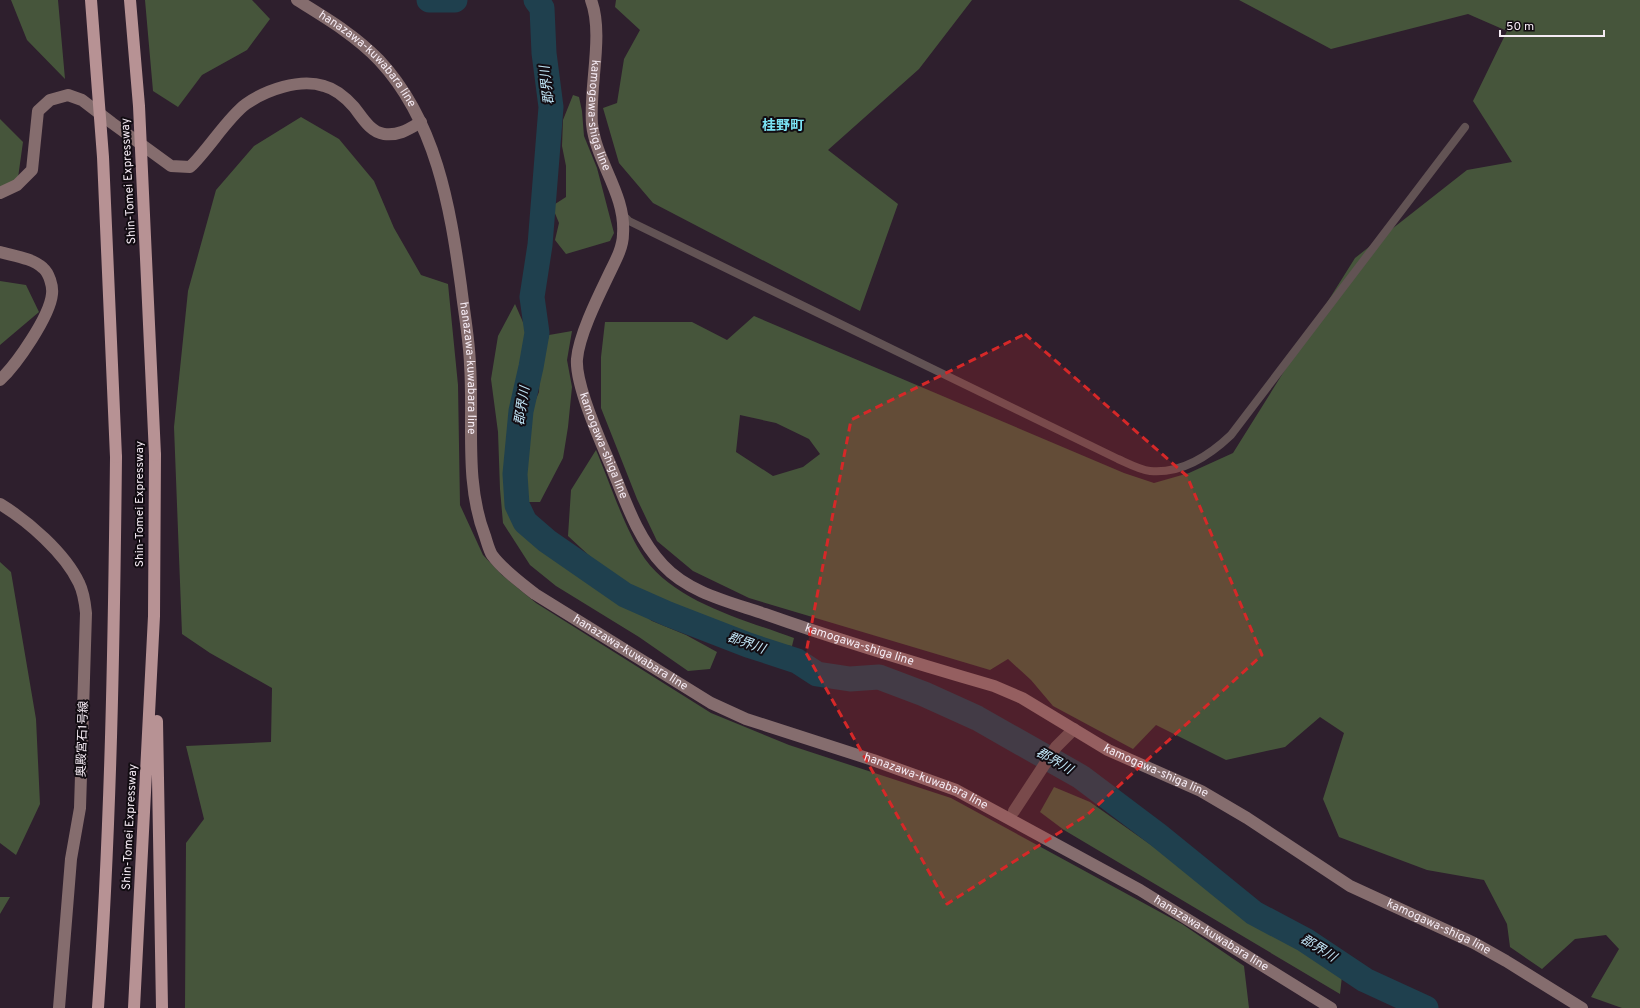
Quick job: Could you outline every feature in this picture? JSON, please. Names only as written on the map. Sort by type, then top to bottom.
[{"type":"highway","name":"Shin-Tomei Expressway","points":[[91,0],[103,157],[116,457],[113,694],[107,881],[98,1008]]},
{"type":"highway","name":"Shin-Tomei Expressway","points":[[130,0],[139,106],[155,456],[154,616],[134,1008]]},
{"type":"highway","points":[[154,616],[162,1008]]},
{"type":"main road","name":"hanazawa-kuwabara line","points":[[297,0],[350,34],[379,60],[402,88],[427,133],[440,170],[456,246],[470,364],[472,461],[476,503],[482,530],[492,554],[510,573],[535,594],[711,703],[746,719],[873,760],[956,790],[1012,815],[1140,890],[1331,1008]]},
{"type":"main road","name":"kamogawa-shiga line","points":[[591,0],[595,12],[594,62],[591,93],[592,126],[596,142],[623,215],[624,234],[618,254],[591,313],[577,359],[580,382],[604,450],[636,528],[655,556],[665,567],[686,583],[712,596],[816,632],[994,686],[1022,698],[1108,750],[1201,791],[1247,818],[1350,886],[1474,943],[1582,1008]]},
{"type":"main road","points":[[0,194],[17,185],[32,170],[38,111],[50,100],[68,96],[82,100],[171,166],[190,167],[245,105],[262,95],[284,87],[303,84],[323,85],[332,89],[345,98],[371,128],[383,134],[396,135],[421,122]]},
{"type":"main road","points":[[0,252],[17,256],[43,268],[48,274],[53,293],[39,328],[0,380]]},
{"type":"main road","name":"奥殿宮石1号線","points":[[0,504],[38,534],[72,571],[80,584],[86,613],[80,808],[71,859],[59,1008]]},
{"type":"street","points":[[1012,815],[1056,747],[1074,729]]},
{"type":"lane","points":[[623,215],[629,221],[1118,459],[1148,472],[1166,471],[1185,467],[1198,460],[1216,450],[1231,435],[1465,127]]},
{"type":"highlighted area","points":[[1025,334],[1187,476],[1262,655],[1087,815],[947,904],[806,653],[851,420]]},
{"type":"green space","points":[[11,0],[58,0],[65,79],[27,40]]},
{"type":"green space","points":[[145,0],[252,0],[270,19],[247,50],[202,75],[178,107],[153,91]]},
{"type":"green space","points":[[616,0],[972,0],[919,69],[828,150],[898,204],[860,311],[653,203],[619,163],[603,108],[617,103],[624,59],[640,30],[615,7]]},
{"type":"green space","points":[[1239,0],[1640,0],[1640,1008],[1622,1008],[1591,997],[1619,949],[1606,935],[1575,939],[1542,969],[1510,947],[1507,924],[1484,880],[1427,870],[1339,837],[1323,799],[1344,733],[1320,717],[1285,747],[1226,760],[1156,725],[1133,749],[1053,706],[1031,680],[1008,659],[990,670],[749,598],[693,571],[657,541],[637,499],[601,408],[601,357],[605,322],[692,322],[727,340],[754,316],[1124,473],[1154,483],[1189,473],[1233,453],[1355,258],[1467,170],[1512,162],[1473,101],[1507,31],[1468,14],[1331,49]],"holes":[[[740,415],[776,423],[809,439],[820,454],[803,467],[773,476],[736,452]]]},
{"type":"green space","points":[[573,95],[579,97],[584,136],[597,168],[614,233],[610,241],[566,254],[555,240],[559,223],[552,206],[566,197],[566,166],[562,146],[563,120]]},
{"type":"green space","points":[[301,117],[339,139],[374,181],[394,228],[421,275],[448,284],[458,385],[460,505],[483,555],[502,575],[536,603],[711,713],[789,745],[951,798],[1182,924],[1244,966],[1249,1008],[185,1008],[186,843],[204,819],[186,746],[271,742],[272,688],[210,653],[182,634],[174,427],[188,291],[216,190],[254,146]]},
{"type":"green space","points":[[0,119],[23,142],[17,185],[0,194]]},
{"type":"green space","points":[[0,281],[26,285],[39,312],[0,345]]},
{"type":"green space","points":[[515,304],[526,329],[506,448],[511,496],[516,518],[530,536],[652,621],[686,635],[717,652],[710,669],[688,671],[639,637],[556,586],[530,565],[503,523],[498,432],[491,379],[498,336]]},
{"type":"green space","points":[[572,331],[567,360],[572,387],[563,458],[540,502],[529,502],[525,472],[523,430],[539,392],[540,373],[549,335]]},
{"type":"green space","points":[[596,450],[618,506],[631,534],[645,559],[659,574],[693,599],[734,617],[794,638],[792,646],[759,641],[620,584],[568,536],[571,490]]},
{"type":"green space","points":[[0,562],[11,572],[36,719],[40,804],[16,855],[0,843]]},
{"type":"green space","points":[[1054,787],[1090,802],[1270,929],[1277,932],[1342,976],[1340,994],[1064,830],[1040,812]]},
{"type":"green space","points":[[0,897],[10,897],[0,914]]},
{"type":"waterway","name":"郡界川","points":[[429,0],[455,0]]},
{"type":"waterway","name":"郡界川","points":[[536,0],[542,8],[544,53],[551,107],[540,245],[532,297],[537,333],[521,411],[515,474],[517,505],[525,522],[547,541],[625,595],[668,614],[748,645],[797,661],[817,674],[850,679],[879,677],[924,694],[977,718],[1081,777],[1158,835],[1254,913],[1305,940],[1365,980],[1426,1008]]},
{"type":"district","name":"桂野町","points":[[783,126]]}]
